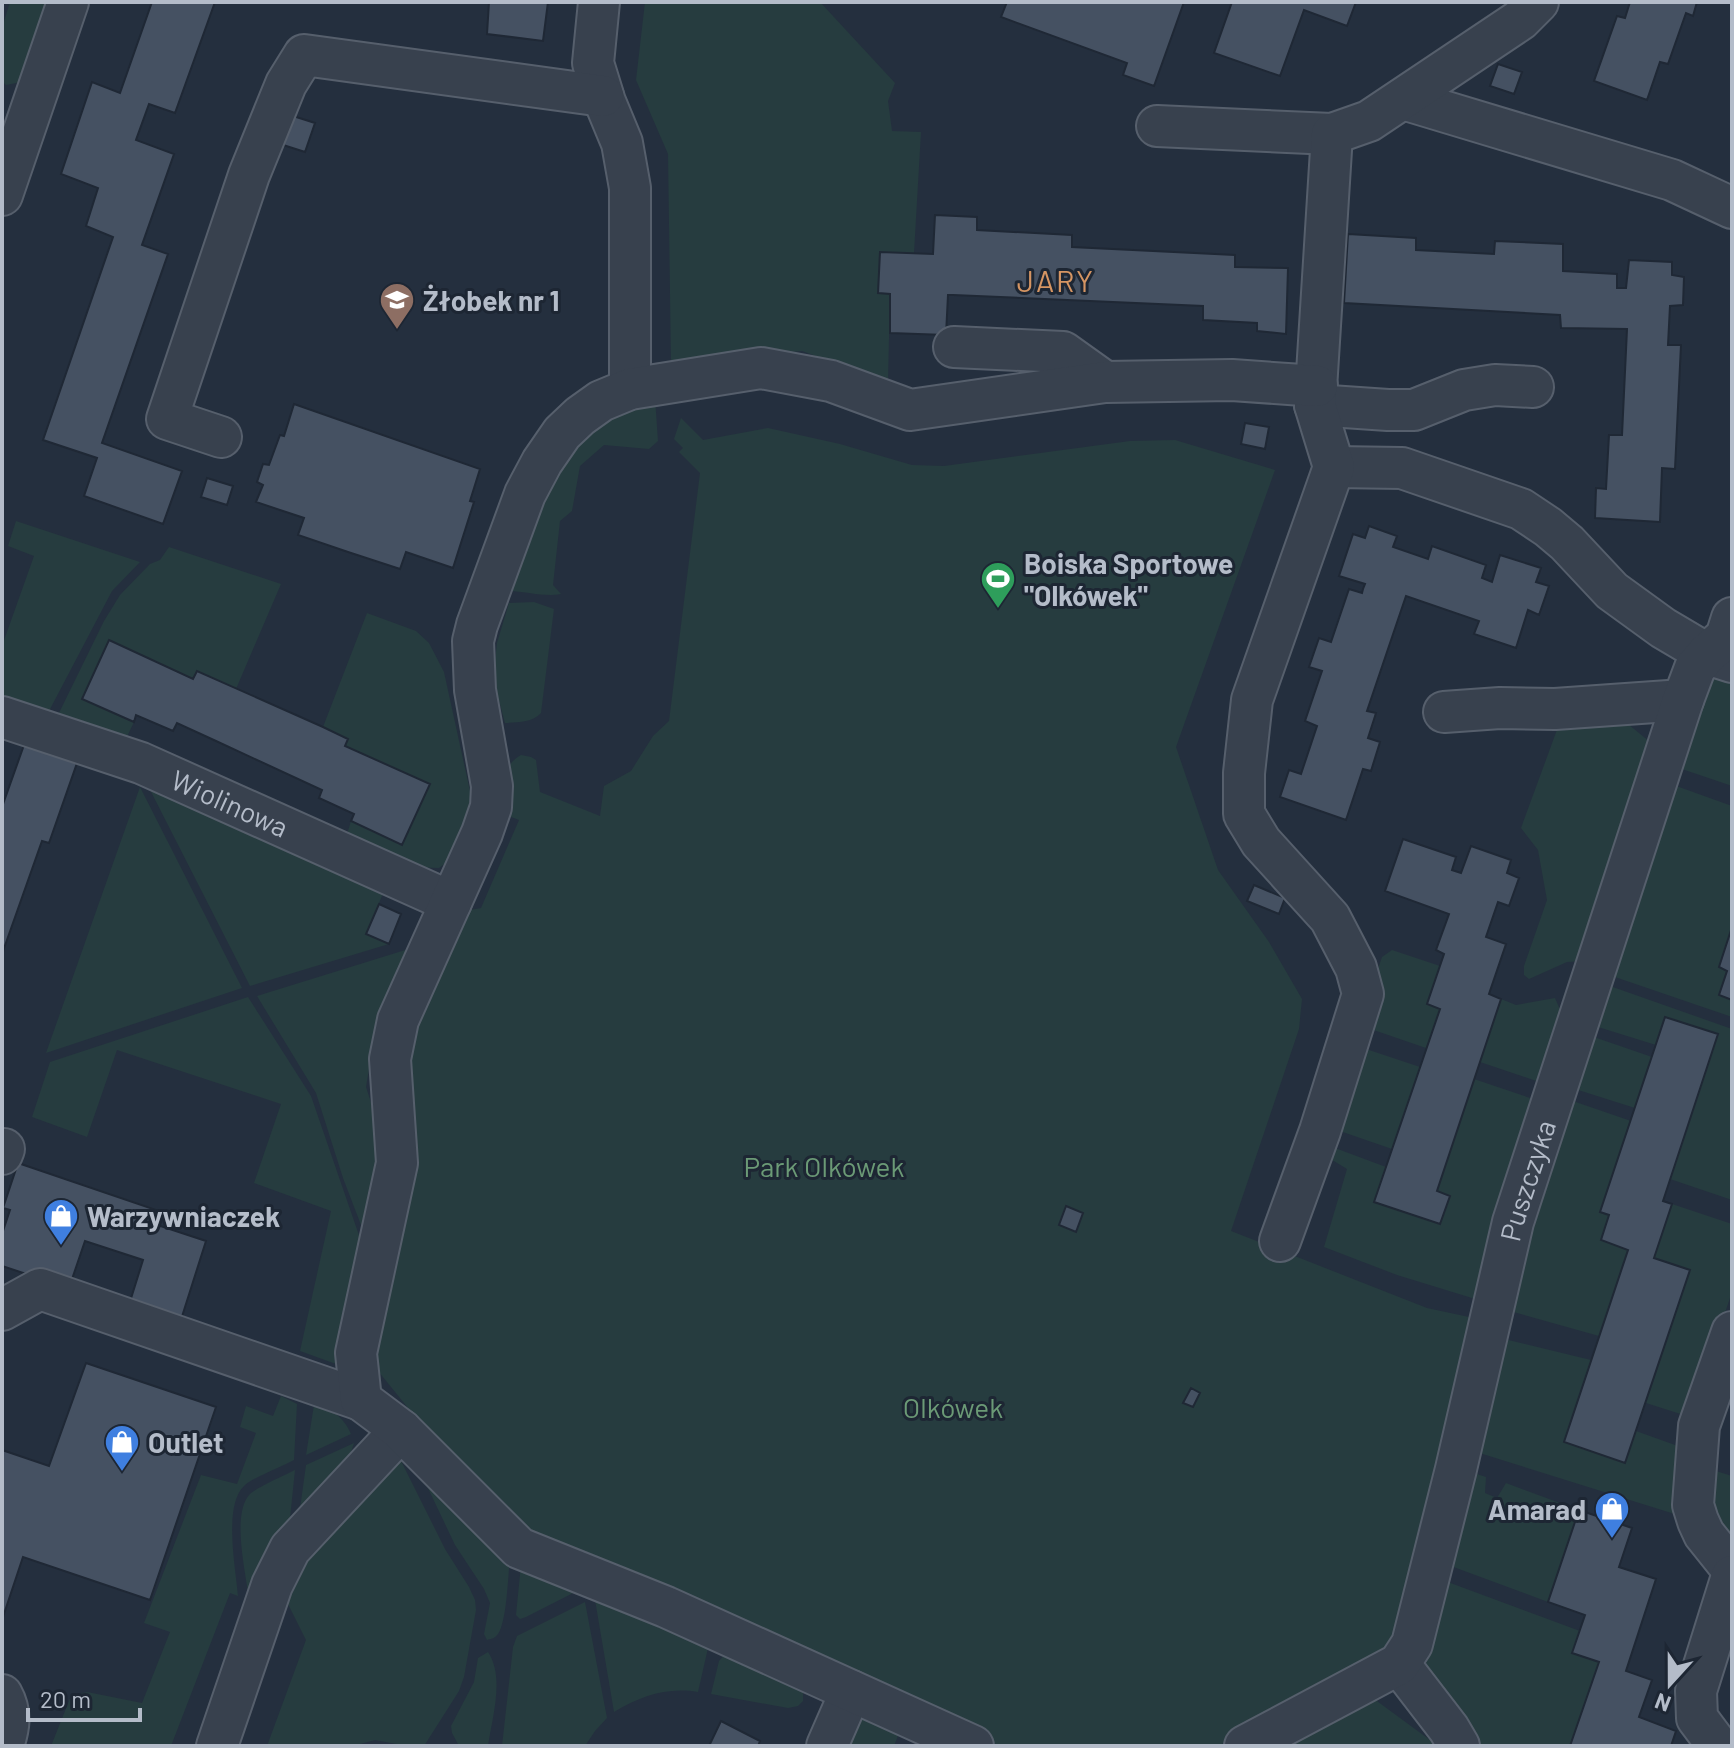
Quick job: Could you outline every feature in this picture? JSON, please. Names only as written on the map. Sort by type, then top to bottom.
[{"type":"street","points":[[2,195],[68,2]]},
{"type":"street","points":[[599,2],[593,63],[622,143],[630,188],[630,389]]},
{"type":"street","points":[[1157,126],[1332,134],[1369,121],[1520,20],[1538,2]]},
{"type":"street","points":[[221,437],[167,419],[249,175],[286,84],[304,55],[603,96]]},
{"type":"street","points":[[1403,99],[1672,180],[1732,208]]},
{"type":"street","points":[[1280,1241],[1320,1131],[1363,994],[1356,968],[1330,918],[1261,842],[1244,814],[1244,773],[1252,700],[1334,467],[1316,395],[1332,134]]},
{"type":"street","points":[[954,347],[1063,352],[1105,382]]},
{"type":"street","points":[[361,1400],[356,1353],[397,1163],[390,1059],[398,1020],[491,807],[492,786],[475,690],[473,641],[525,494],[562,433],[580,416],[601,401],[630,389],[761,368],[831,381],[910,410],[1105,382],[1232,380],[1388,410],[1414,410],[1464,390],[1495,385],[1533,387]]},
{"type":"street","points":[[1334,467],[1402,468],[1521,509],[1567,543],[1612,591],[1663,628],[1720,658]]},
{"type":"street","name":"Puszczyka","points":[[1399,1664],[1412,1644],[1513,1222],[1683,700],[1695,668],[1720,658],[1732,618]]},
{"type":"street","points":[[1444,712],[1500,708],[1555,709],[1683,700]]},
{"type":"street","name":"Wiolinowa","points":[[2,717],[141,763],[451,902]]},
{"type":"street","points":[[2,1310],[40,1289],[361,1400],[401,1430],[519,1548],[666,1607],[973,1746]]},
{"type":"street","points":[[1732,1332],[1699,1426],[1693,1505],[1704,1534],[1732,1569]]},
{"type":"street","points":[[217,1746],[272,1585],[290,1549],[401,1430]]},
{"type":"street","points":[[1718,1746],[1697,1718],[1696,1691],[1732,1576]]},
{"type":"street","points":[[1245,1746],[1399,1664],[1459,1746]]},
{"type":"street","points":[[827,1746],[851,1691]]},
{"type":"street","points":[[2,1695],[9,1715],[3,1746]]},
{"type":"green space","points":[[10,2],[53,2],[21,82],[6,85],[2,81],[2,28]]},
{"type":"green space","points":[[645,2],[820,2],[895,83],[888,101],[892,131],[921,132],[914,253],[881,252],[878,293],[890,294],[888,382],[802,351],[671,363],[668,154],[636,80]]},
{"type":"green space","points":[[655,398],[658,441],[649,449],[604,445],[580,466],[572,511],[560,521],[553,585],[561,594],[512,591],[547,489],[569,453],[605,415]]},
{"type":"green space","name":"Park Olkówek","points":[[681,418],[703,440],[768,428],[840,444],[912,465],[944,466],[1130,441],[1175,440],[1275,470],[1176,747],[1218,870],[1269,942],[1302,999],[1299,1029],[1231,1231],[1427,1308],[1483,1320],[1398,1639],[1375,1658],[1218,1746],[1000,1746],[757,1636],[529,1539],[417,1419],[374,1366],[368,1346],[390,1085],[459,912],[481,908],[519,820],[501,813],[509,766],[521,755],[531,757],[536,760],[540,792],[600,816],[604,786],[631,771],[653,736],[669,721],[700,473],[679,452],[683,448],[674,439]]},
{"type":"green space","points":[[16,521],[140,562],[112,591],[48,713],[2,698],[2,646],[34,556],[8,546]]},
{"type":"green space","points":[[169,547],[281,584],[236,689],[193,679],[109,641],[134,722],[122,747],[56,719],[120,595],[150,564],[160,560]]},
{"type":"green space","points":[[534,602],[554,609],[541,713],[529,720],[505,723],[493,678],[497,643],[509,603]]},
{"type":"green space","points":[[367,613],[416,631],[429,643],[444,672],[475,814],[451,859],[439,868],[407,867],[345,841],[351,821],[429,784],[345,746],[348,739],[323,727]]},
{"type":"green space","points":[[1732,674],[1732,786],[1673,766],[1702,677]]},
{"type":"green space","points":[[1618,716],[1655,746],[1582,961],[1567,962],[1529,979],[1524,975],[1524,966],[1547,900],[1538,850],[1521,828],[1558,727]]},
{"type":"green space","points":[[144,778],[387,884],[366,934],[389,944],[250,986]]},
{"type":"green space","points":[[1668,783],[1732,806],[1732,927],[1719,967],[1727,971],[1732,1017],[1612,976]]},
{"type":"green space","points":[[140,787],[242,988],[46,1053]]},
{"type":"green space","points":[[415,947],[373,1045],[366,1087],[387,1152],[369,1246],[316,1093],[257,996]]},
{"type":"green space","points":[[1392,950],[1440,966],[1427,1004],[1440,1009],[1426,1048],[1359,1025],[1382,957]]},
{"type":"green space","points":[[1610,986],[1732,1029],[1732,1200],[1670,1179],[1718,1034],[1666,1017],[1656,1045],[1598,1027],[1591,1020]]},
{"type":"green space","points":[[248,997],[311,1096],[362,1244],[336,1364],[300,1351],[331,1211],[254,1183],[281,1104],[117,1050],[87,1137],[32,1117],[50,1062]]},
{"type":"green space","points":[[1555,998],[1567,1026],[1551,1086],[1480,1062],[1501,999],[1516,1005]]},
{"type":"green space","points":[[1591,1036],[1652,1057],[1635,1108],[1575,1089]]},
{"type":"green space","points":[[1363,1048],[1420,1067],[1392,1149],[1334,1129]]},
{"type":"green space","points":[[1474,1079],[1545,1103],[1485,1302],[1397,1275],[1324,1247],[1347,1169],[1324,1155],[1327,1145],[1386,1167],[1374,1201],[1449,1196],[1437,1191]]},
{"type":"green space","points":[[1570,1100],[1631,1121],[1600,1211],[1609,1215],[1601,1240],[1628,1250],[1599,1336],[1503,1309]]},
{"type":"green space","points":[[1672,1204],[1732,1224],[1732,1292],[1690,1417],[1646,1403],[1690,1271],[1654,1258]]},
{"type":"green space","points":[[1496,1337],[1591,1360],[1565,1442],[1625,1463],[1636,1431],[1689,1450],[1681,1516],[1473,1451]]},
{"type":"green space","points":[[281,1396],[297,1404],[294,1460],[248,1483],[238,1495],[232,1538],[238,1596],[230,1593],[171,1746],[51,1746],[71,1696],[87,1692],[142,1703],[170,1632],[144,1623],[201,1475],[237,1484],[256,1433],[240,1427],[246,1406],[273,1416]]},
{"type":"green space","points":[[314,1405],[336,1414],[351,1434],[306,1455]]},
{"type":"green space","points":[[354,1443],[349,1458],[298,1523],[306,1465]]},
{"type":"green space","points":[[398,1455],[445,1549],[475,1600],[476,1610],[459,1691],[424,1746],[375,1740],[353,1746],[267,1746],[306,1640],[282,1592],[295,1569]]},
{"type":"green space","points":[[417,1465],[510,1558],[503,1619],[498,1634],[493,1638],[487,1640],[484,1634],[490,1603],[484,1589],[455,1545]]},
{"type":"green space","points":[[1461,1469],[1486,1477],[1485,1493],[1497,1498],[1506,1483],[1579,1510],[1548,1602],[1440,1562]]},
{"type":"green space","points":[[295,1470],[289,1528],[249,1599],[241,1544],[244,1503],[253,1491]]},
{"type":"green space","points":[[1716,1471],[1732,1476],[1732,1541],[1713,1505]]},
{"type":"green space","points":[[521,1565],[579,1590],[520,1619],[516,1615]]},
{"type":"green space","points":[[1437,1578],[1580,1631],[1599,1662],[1570,1746],[1469,1746],[1429,1683],[1425,1654]]},
{"type":"green space","points":[[608,1598],[702,1639],[708,1648],[698,1692],[654,1694],[614,1712],[595,1600]]},
{"type":"green space","points":[[585,1602],[607,1718],[585,1746],[502,1746],[513,1647],[517,1636]]},
{"type":"green space","points":[[728,1651],[803,1688],[803,1701],[798,1706],[788,1708],[711,1694],[719,1661]]},
{"type":"green space","points":[[488,1652],[497,1685],[488,1746],[459,1746],[451,1726],[474,1682],[478,1658]]},
{"type":"green space","points":[[1366,1693],[1436,1746],[1268,1746]]},
{"type":"green space","points":[[858,1712],[903,1723],[894,1746],[843,1746]]},
{"type":"building","points":[[152,2],[215,2],[175,113],[149,104],[136,140],[174,154],[142,245],[168,254],[102,443],[182,471],[163,524],[84,496],[97,458],[43,440],[113,237],[86,226],[98,188],[61,174],[92,82],[120,93]]},
{"type":"building","points":[[489,2],[548,2],[543,41],[487,34]]},
{"type":"building","points":[[1007,2],[1184,2],[1154,86],[1123,75],[1127,63],[1001,17]]},
{"type":"building","points":[[1232,2],[1356,2],[1347,26],[1304,10],[1280,76],[1214,53]]},
{"type":"building","points":[[1630,2],[1697,2],[1693,16],[1686,13],[1668,64],[1660,62],[1647,100],[1594,81],[1617,16],[1625,18]]},
{"type":"building","points":[[1498,64],[1522,72],[1514,94],[1490,86]]},
{"type":"building","points":[[290,115],[315,123],[305,152],[280,144]]},
{"type":"building","points":[[935,215],[977,217],[977,230],[1072,235],[1072,247],[1235,255],[1235,267],[1288,268],[1286,334],[1257,331],[1257,323],[1203,320],[1203,306],[953,295],[948,295],[946,335],[890,333],[890,294],[878,293],[880,252],[933,254]]},
{"type":"building","points":[[1348,234],[1416,238],[1416,250],[1494,254],[1495,241],[1563,244],[1563,271],[1617,274],[1617,288],[1626,288],[1629,260],[1672,262],[1672,275],[1684,277],[1683,305],[1670,306],[1668,345],[1681,345],[1675,469],[1662,468],[1660,522],[1595,518],[1596,488],[1606,489],[1609,435],[1622,435],[1627,329],[1561,328],[1560,315],[1344,303]]},
{"type":"building","points":[[294,404],[480,469],[470,501],[474,502],[453,568],[406,552],[400,569],[348,552],[298,535],[304,518],[256,502],[263,485],[257,482],[263,464],[269,465],[280,435],[284,436]]},
{"type":"building","points":[[1245,423],[1269,427],[1265,449],[1241,444]]},
{"type":"building","points":[[207,478],[233,486],[227,505],[201,497]]},
{"type":"building","points":[[1369,526],[1397,536],[1393,547],[1428,559],[1432,546],[1486,565],[1482,578],[1492,582],[1500,555],[1541,568],[1536,582],[1549,586],[1539,615],[1528,610],[1516,648],[1474,634],[1479,621],[1406,596],[1367,711],[1376,713],[1368,738],[1380,742],[1371,771],[1363,769],[1346,820],[1280,797],[1289,770],[1301,774],[1317,726],[1305,721],[1322,671],[1309,667],[1319,638],[1331,642],[1349,589],[1362,593],[1365,584],[1339,576],[1353,534],[1365,538]]},
{"type":"building","points":[[109,640],[193,679],[197,671],[323,727],[348,739],[345,746],[430,784],[402,845],[351,821],[354,814],[319,798],[322,790],[177,723],[173,731],[136,715],[134,722],[82,699]]},
{"type":"building","points":[[24,745],[77,763],[49,843],[42,841],[2,954],[2,807]]},
{"type":"building","points":[[1403,839],[1456,857],[1452,870],[1461,873],[1471,846],[1511,860],[1507,873],[1519,878],[1509,906],[1498,902],[1486,937],[1506,944],[1489,994],[1501,999],[1437,1191],[1450,1196],[1440,1224],[1374,1202],[1440,1009],[1427,1004],[1444,954],[1436,950],[1449,914],[1385,891]]},
{"type":"building","points":[[1254,885],[1285,898],[1279,914],[1247,901]]},
{"type":"building","points":[[379,904],[401,914],[389,944],[366,934]]},
{"type":"building","points":[[1732,927],[1732,1000],[1719,995],[1727,971],[1719,967]]},
{"type":"building","points":[[1665,1017],[1718,1034],[1663,1201],[1672,1204],[1654,1258],[1690,1270],[1625,1463],[1564,1442],[1628,1250],[1601,1240],[1609,1215],[1600,1212]]},
{"type":"building","points":[[18,1163],[162,1212],[157,1225],[206,1241],[179,1326],[128,1308],[143,1260],[85,1241],[69,1288],[2,1266],[2,1234],[10,1210],[3,1208]]},
{"type":"building","points":[[1066,1206],[1083,1213],[1076,1232],[1059,1225]]},
{"type":"building","points":[[86,1363],[216,1407],[150,1600],[23,1557],[2,1620],[2,1450],[49,1466]]},
{"type":"building","points":[[1191,1388],[1200,1393],[1193,1407],[1183,1403]]},
{"type":"building","points":[[1579,1510],[1632,1528],[1619,1567],[1656,1579],[1626,1671],[1652,1680],[1639,1717],[1676,1731],[1671,1746],[1570,1746],[1599,1662],[1572,1653],[1585,1615],[1548,1602]]},
{"type":"building","points":[[721,1721],[760,1741],[758,1746],[709,1746]]},
{"type":"place","name":"Żłobek nr 1","points":[[397,331]]},
{"type":"place","name":"Boiska Sportowe \"Olkówek\"","points":[[998,610]]},
{"type":"place","name":"Warzywniaczek","points":[[61,1247]]},
{"type":"place","name":"Outlet","points":[[122,1473]]},
{"type":"place","name":"Amarad","points":[[1612,1540]]},
{"type":"district","name":"JARY","points":[[1056,280]]},
{"type":"park label","name":"Olkówek","points":[[953,1407]]}]
